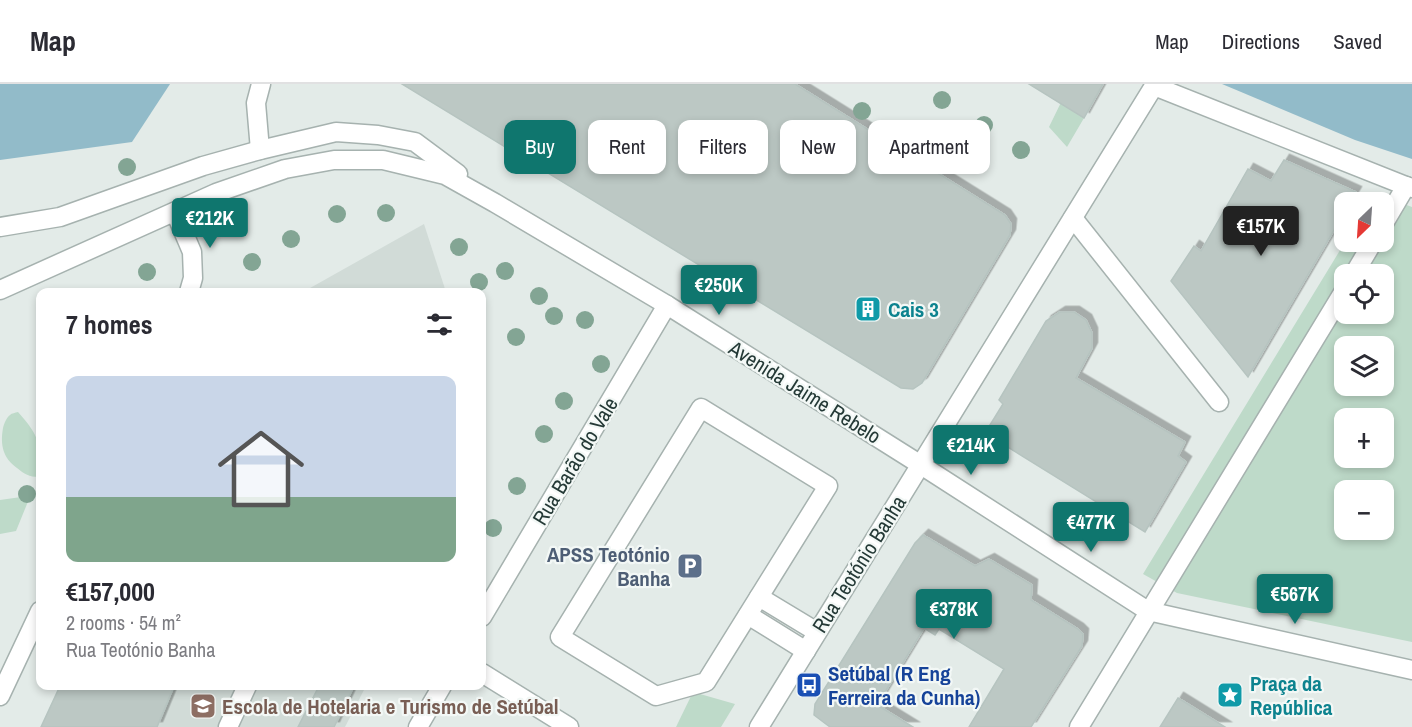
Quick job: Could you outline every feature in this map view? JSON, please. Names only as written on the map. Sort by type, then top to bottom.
[{"type":"street","points":[[260,150],[256,103],[261,84]]},
{"type":"street","name":"Rua Teotónio Banha","points":[[759,727],[1154,86],[1409,187]]},
{"type":"street","points":[[0,227],[60,217],[203,166],[336,132],[378,135],[415,142],[495,203]]},
{"type":"street","name":"Avenida Jaime Rebelo","points":[[0,290],[229,188],[285,169],[334,160],[383,160],[445,175],[668,305],[1148,611],[1412,670]]},
{"type":"street","points":[[1394,209],[1409,187]]},
{"type":"street","points":[[175,212],[192,252],[193,278],[190,288]]},
{"type":"street","points":[[1073,218],[1219,402]]},
{"type":"street","name":"Rua Barão do Vale","points":[[486,610],[668,305]]},
{"type":"street","points":[[1079,727],[1334,308]]},
{"type":"street","points":[[701,408],[828,486],[759,597],[706,682],[656,696],[560,637],[701,408]]},
{"type":"street","points":[[759,597],[817,632]]},
{"type":"street","points":[[748,615],[806,651]]},
{"type":"street","points":[[1,692],[36,619]]},
{"type":"street","points":[[486,675],[569,727]]},
{"type":"street","points":[[228,727],[245,690]]},
{"type":"street","points":[[418,727],[440,690]]},
{"type":"shaded area","points":[[424,224],[445,288],[310,288]]},
{"type":"shaded area","name":"Escola de Hotelaria e Turismo de Setúbal","points":[[58,690],[364,690],[345,727],[41,727]]},
{"type":"green space","points":[[1070,84],[1064,105],[1084,118],[1067,147],[1049,127]]},
{"type":"green space","points":[[1394,200],[1412,207],[1412,642],[1177,593],[1143,574],[1339,252],[1394,252]]},
{"type":"green space","points":[[18,412],[35,435],[36,477],[30,476],[12,464],[4,451],[3,428],[11,414]]},
{"type":"green space","points":[[21,497],[29,499],[16,531],[0,534],[0,500]]},
{"type":"green space","points":[[693,692],[735,704],[721,727],[676,727]]},
{"type":"water","points":[[0,84],[170,84],[132,142],[0,160]]},
{"type":"water","points":[[1222,84],[1412,84],[1412,159],[1355,140]]},
{"type":"building","name":"Cais 3","points":[[402,84],[795,84],[853,120],[780,120],[780,174],[856,174],[856,122],[868,130],[868,174],[939,174],[1005,215],[1011,224],[1010,235],[922,383],[913,389],[901,388],[550,174],[576,174],[576,120],[504,120],[504,146]]},
{"type":"building","points":[[1029,84],[1103,84],[1084,118]]},
{"type":"building","points":[[1284,160],[1356,192],[1334,192],[1334,230],[1248,377],[1171,281],[1194,246],[1201,251],[1248,169],[1271,181]]},
{"type":"building","points":[[1060,312],[1074,312],[1086,320],[1092,333],[1092,348],[1076,378],[1185,442],[1178,456],[1186,462],[1145,532],[985,433],[1003,404],[999,400],[1046,321]]},
{"type":"building","points":[[923,535],[975,566],[989,559],[1032,585],[1031,600],[1083,634],[1082,646],[1031,727],[969,727],[1004,669],[939,629],[935,635],[924,628],[877,705],[913,727],[830,727],[814,715],[815,704],[915,543]]},
{"type":"building","points":[[58,690],[172,690],[157,727],[41,727]]},
{"type":"building","points":[[317,690],[352,690],[334,727],[298,727]]},
{"type":"building","points":[[1178,698],[1225,727],[1160,727]]},
{"type":"place","name":"Cais 3","points":[[868,309]]},
{"type":"place","name":"APSS Teotónio Banha","points":[[690,566]]},
{"type":"place","name":"Setúbal (R Eng Ferreira da Cunha)","points":[[809,685]]},
{"type":"place","name":"Praça da República","points":[[1230,695]]},
{"type":"place","name":"Escola de Hotelaria e Turismo de Setúbal","points":[[203,706]]}]
